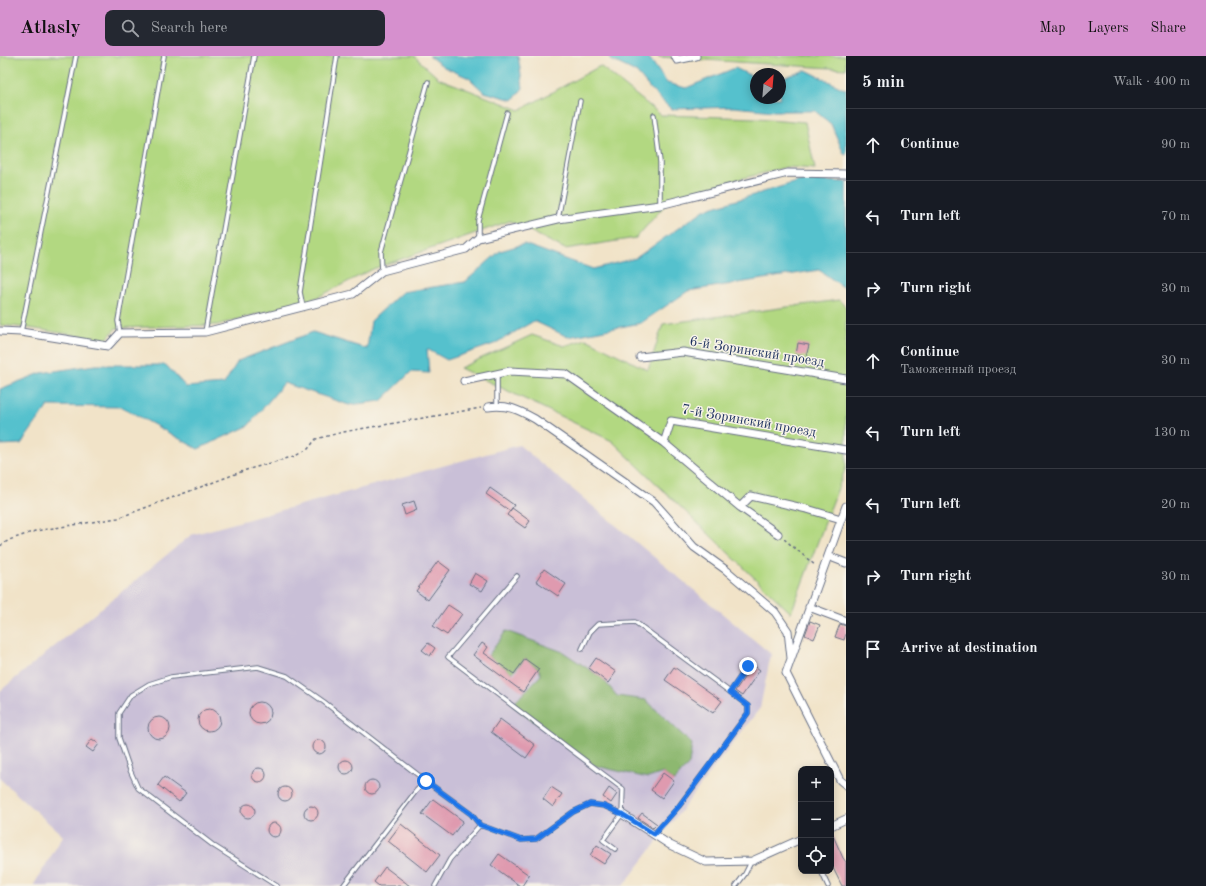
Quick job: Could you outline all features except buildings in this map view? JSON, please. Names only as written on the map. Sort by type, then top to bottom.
[{"type":"street","points":[[675,56],[677,60],[696,56]]},
{"type":"street","points":[[0,331],[21,332],[108,346],[120,333],[205,332],[353,294],[382,271],[466,249],[478,238],[558,219],[660,205],[788,173],[846,174]]},
{"type":"street","name":"6-й Зоринский проезд","points":[[640,357],[683,352],[846,379]]},
{"type":"street","points":[[464,381],[510,372],[566,374],[664,443],[740,507],[778,534]]},
{"type":"street","points":[[488,407],[497,405],[516,408],[535,419],[654,502],[694,547],[726,570],[775,612],[788,631],[791,658]]},
{"type":"street","name":"7-й Зоринский проезд","points":[[664,443],[671,421],[846,450]]},
{"type":"street","points":[[740,507],[751,496],[807,509],[841,519]]},
{"type":"street","points":[[846,506],[786,673],[840,780],[846,786]]},
{"type":"street","points":[[828,556],[846,564]]},
{"type":"street","points":[[809,607],[846,621]]},
{"type":"street","points":[[622,814],[670,845],[706,862],[752,861],[798,840]]},
{"type":"street","points":[[834,825],[846,819]]},
{"type":"lane","points":[[21,332],[76,56]]},
{"type":"lane","points":[[120,333],[118,320],[164,56]]},
{"type":"lane","points":[[205,332],[254,56]]},
{"type":"lane","points":[[303,306],[300,292],[337,56]]},
{"type":"lane","points":[[382,271],[381,252],[428,82]]},
{"type":"lane","points":[[558,219],[580,101]]},
{"type":"lane","points":[[478,238],[478,220],[506,113]]},
{"type":"lane","points":[[654,114],[660,162],[660,205]]},
{"type":"lane","points":[[497,374],[497,405]]},
{"type":"lane","points":[[517,576],[448,657],[623,789],[622,814],[603,840],[615,848]]},
{"type":"lane","points":[[582,649],[590,632],[598,624],[635,622],[748,706],[748,713],[679,806],[654,834]]},
{"type":"lane","points":[[730,692],[748,666]]},
{"type":"lane","points":[[277,886],[214,846],[138,788],[119,738],[119,712],[131,695],[149,684],[171,677],[258,667],[287,676],[324,702],[471,814],[480,825],[521,840],[536,839],[573,812],[590,804],[604,806],[622,814]]},
{"type":"lane","points":[[343,886],[416,791],[426,781]]},
{"type":"lane","points":[[435,886],[450,859],[480,825]]},
{"type":"lane","points":[[736,886],[752,861]]},
{"type":"lane","points":[[822,874],[828,886]]},
{"type":"path","points":[[0,546],[9,540],[35,531],[118,518],[246,470],[295,456],[308,449],[316,439],[343,432],[488,407]]},
{"type":"path","points":[[778,534],[822,572]]},
{"type":"shaded area","points":[[519,445],[771,654],[760,708],[623,886],[33,886],[63,836],[0,779],[0,691],[191,535]]},
{"type":"green space","points":[[0,56],[414,56],[438,78],[520,110],[600,66],[661,115],[757,118],[805,122],[815,169],[787,167],[673,196],[636,238],[565,249],[510,221],[373,269],[316,298],[217,325],[116,328],[106,340],[0,325]]},
{"type":"green space","points":[[658,56],[846,56],[846,69],[659,57]]},
{"type":"green space","points":[[839,300],[846,307],[846,467],[791,613],[612,441],[460,368],[532,335],[564,346],[586,339],[648,370],[663,324]]},
{"type":"green space","points":[[506,631],[563,652],[602,678],[617,696],[646,700],[692,744],[689,764],[674,781],[663,773],[648,778],[592,765],[512,705],[541,675],[539,669],[525,659],[512,673],[488,656]]},
{"type":"water","points":[[429,56],[518,56],[523,88],[513,100],[484,92],[469,78],[444,67]]},
{"type":"water","points":[[609,56],[646,56],[650,59],[667,83],[686,88],[735,68],[750,75],[750,104],[786,104],[786,77],[806,70],[844,89],[846,88],[846,155],[844,154],[831,124],[815,111],[774,111],[734,107],[671,109],[653,92],[636,72],[611,60]]},
{"type":"water","points":[[803,180],[846,182],[846,289],[819,270],[688,291],[641,323],[568,337],[534,321],[494,344],[447,360],[427,349],[429,373],[411,372],[381,401],[349,405],[284,383],[248,426],[198,449],[122,407],[48,406],[21,444],[0,445],[0,389],[41,373],[95,365],[166,365],[186,387],[224,384],[238,361],[313,332],[367,349],[371,321],[402,292],[465,282],[500,251],[524,244],[593,269],[636,258],[704,210]]},
{"type":"route","points":[[426,781],[471,814],[480,825],[521,840],[536,839],[573,812],[590,804],[604,806],[622,814],[654,834],[679,806],[748,713],[748,706],[730,692],[748,666]]}]
